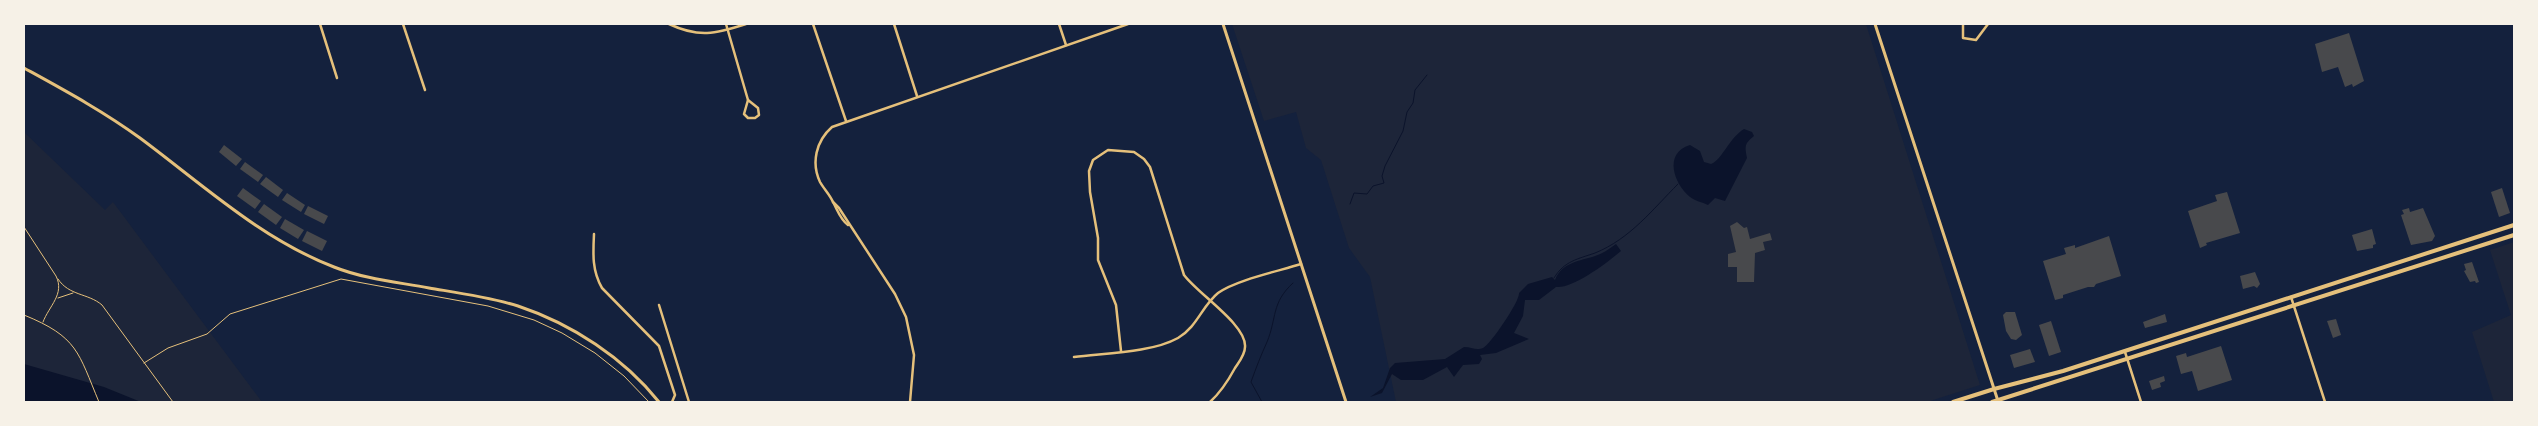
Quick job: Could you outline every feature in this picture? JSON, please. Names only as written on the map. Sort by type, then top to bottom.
[{"type":"main road","points":[[1953,402],[2063,371],[2514,225]]},
{"type":"main road","points":[[1992,402],[2514,235]]},
{"type":"street","points":[[320,24],[337,78]]},
{"type":"street","points":[[403,24],[425,90]]},
{"type":"street","points":[[668,24],[695,34],[715,33],[746,24]]},
{"type":"street","points":[[726,24],[748,100],[744,114],[748,118],[755,118],[759,115],[758,108],[748,100]]},
{"type":"street","points":[[813,24],[846,122]]},
{"type":"street","points":[[894,24],[917,96]]},
{"type":"street","points":[[1059,24],[1066,45]]},
{"type":"street","points":[[910,402],[914,355],[906,317],[895,294],[818,177],[816,155],[819,145],[828,130],[846,122],[1128,24]]},
{"type":"street","points":[[1223,24],[1346,402]]},
{"type":"street","points":[[1876,24],[1998,401]]},
{"type":"street","points":[[1963,24],[1963,38],[1976,40],[1988,24]]},
{"type":"street","points":[[24,68],[91,105],[252,223],[307,256],[335,268],[368,277],[488,298],[545,316],[597,345],[634,376],[660,402]]},
{"type":"street","points":[[1121,351],[1116,305],[1098,260],[1098,238],[1090,192],[1089,171],[1093,160],[1103,152],[1134,152],[1144,159],[1150,167],[1184,275],[1192,286],[1241,330],[1245,347],[1242,356],[1223,388],[1210,402]]},
{"type":"street","points":[[594,234],[592,259],[597,280],[602,288],[659,346],[675,394],[672,402]]},
{"type":"street","points":[[1074,357],[1158,346],[1177,338],[1194,325],[1210,302],[1227,288],[1301,264]]},
{"type":"street","points":[[2291,296],[2325,402]]},
{"type":"street","points":[[659,306],[689,402]]},
{"type":"street","points":[[2124,350],[2141,402]]},
{"type":"path","points":[[24,227],[67,290],[95,299],[102,305],[173,402]]},
{"type":"path","points":[[43,323],[56,299],[59,289],[58,279]]},
{"type":"path","points":[[144,362],[168,348],[207,334],[230,314],[342,279],[488,306],[534,320],[562,333],[595,353],[624,376],[649,402]]},
{"type":"path","points":[[56,299],[74,293]]},
{"type":"path","points":[[24,315],[43,323],[76,348],[99,402]]},
{"type":"shaded area","points":[[1232,24],[1866,24],[1980,385],[1927,402],[1396,402],[1370,277],[1349,248],[1321,160],[1306,148],[1296,112],[1264,121]]},
{"type":"shaded area","points":[[1744,129],[1752,132],[1754,136],[1747,143],[1747,158],[1725,201],[1715,198],[1708,205],[1694,200],[1679,185],[1674,169],[1676,155],[1690,145],[1700,151],[1704,162],[1711,164],[1719,158],[1734,138]]},
{"type":"shaded area","points":[[24,132],[105,210],[113,202],[262,402],[24,402]]},
{"type":"shaded area","points":[[2514,242],[2514,402],[2494,402],[2472,332],[2511,315],[2490,250]]},
{"type":"shaded area","points":[[1616,244],[1621,251],[1590,274],[1572,284],[1556,287],[1539,300],[1525,300],[1523,316],[1514,333],[1529,339],[1496,353],[1480,355],[1482,359],[1479,364],[1463,365],[1454,377],[1447,367],[1423,380],[1401,380],[1392,374],[1382,393],[1370,397],[1383,388],[1390,368],[1395,363],[1445,359],[1464,347],[1483,348],[1498,331],[1515,305],[1519,293],[1528,284],[1552,277],[1555,280],[1562,269],[1567,266],[1600,254]]},
{"type":"shaded area","points":[[24,364],[104,387],[141,402],[24,402]]},
{"type":"building","points":[[2349,33],[2364,81],[2353,87],[2352,84],[2345,87],[2338,67],[2322,72],[2315,44]]},
{"type":"building","points":[[224,145],[242,159],[236,166],[219,152]]},
{"type":"building","points":[[245,162],[263,175],[258,182],[240,169]]},
{"type":"building","points":[[266,177],[283,190],[278,197],[260,184]]},
{"type":"building","points":[[243,188],[261,201],[255,209],[237,196]]},
{"type":"building","points":[[2502,188],[2510,213],[2499,217],[2491,192]]},
{"type":"building","points":[[2227,192],[2240,233],[2206,243],[2207,245],[2200,248],[2188,211],[2217,201],[2215,195]]},
{"type":"building","points":[[287,193],[305,205],[301,212],[282,200]]},
{"type":"building","points":[[264,204],[282,217],[276,225],[258,212]]},
{"type":"building","points":[[308,206],[328,216],[324,224],[304,214]]},
{"type":"building","points":[[2409,208],[2410,212],[2423,208],[2435,236],[2432,241],[2411,245],[2401,215],[2404,214],[2402,210]]},
{"type":"building","points":[[285,219],[304,230],[298,239],[280,228]]},
{"type":"building","points":[[1737,222],[1744,228],[1747,227],[1750,239],[1770,233],[1772,240],[1763,242],[1765,250],[1755,253],[1754,282],[1737,282],[1737,267],[1728,267],[1728,254],[1736,252],[1730,226]]},
{"type":"building","points":[[2372,229],[2376,244],[2373,245],[2373,248],[2357,251],[2352,235]]},
{"type":"building","points":[[307,231],[327,241],[322,251],[302,241]]},
{"type":"building","points":[[2109,236],[2121,276],[2096,284],[2094,287],[2063,295],[2063,298],[2055,300],[2043,261],[2066,254],[2064,248],[2075,245],[2075,248]]},
{"type":"building","points":[[2472,262],[2479,282],[2476,283],[2475,281],[2470,282],[2464,271],[2466,270],[2464,264]]},
{"type":"building","points":[[2255,272],[2260,284],[2257,288],[2254,286],[2243,289],[2240,276]]},
{"type":"building","points":[[2006,312],[2015,312],[2022,335],[2016,340],[2011,339],[2006,331],[2003,315]]},
{"type":"building","points":[[2165,314],[2167,322],[2145,328],[2143,322]]},
{"type":"building","points":[[2336,319],[2341,335],[2333,338],[2327,321]]},
{"type":"building","points":[[2051,321],[2061,352],[2049,356],[2039,325]]},
{"type":"building","points":[[2221,346],[2232,380],[2198,391],[2192,371],[2181,374],[2176,356],[2186,353],[2187,357]]},
{"type":"building","points":[[2030,349],[2035,362],[2014,368],[2010,355]]},
{"type":"building","points":[[2164,376],[2165,381],[2160,383],[2161,387],[2152,390],[2149,381]]},
{"type":"waterway","points":[[1350,204],[1354,193],[1367,194],[1373,186],[1384,183],[1382,176],[1385,166],[1403,131],[1407,112],[1413,103],[1415,90],[1427,75]]},
{"type":"waterway","points":[[1554,278],[1567,264],[1608,247],[1630,232],[1678,184]]},
{"type":"waterway","points":[[1262,402],[1251,382],[1270,333],[1275,311],[1281,297],[1293,283]]}]
